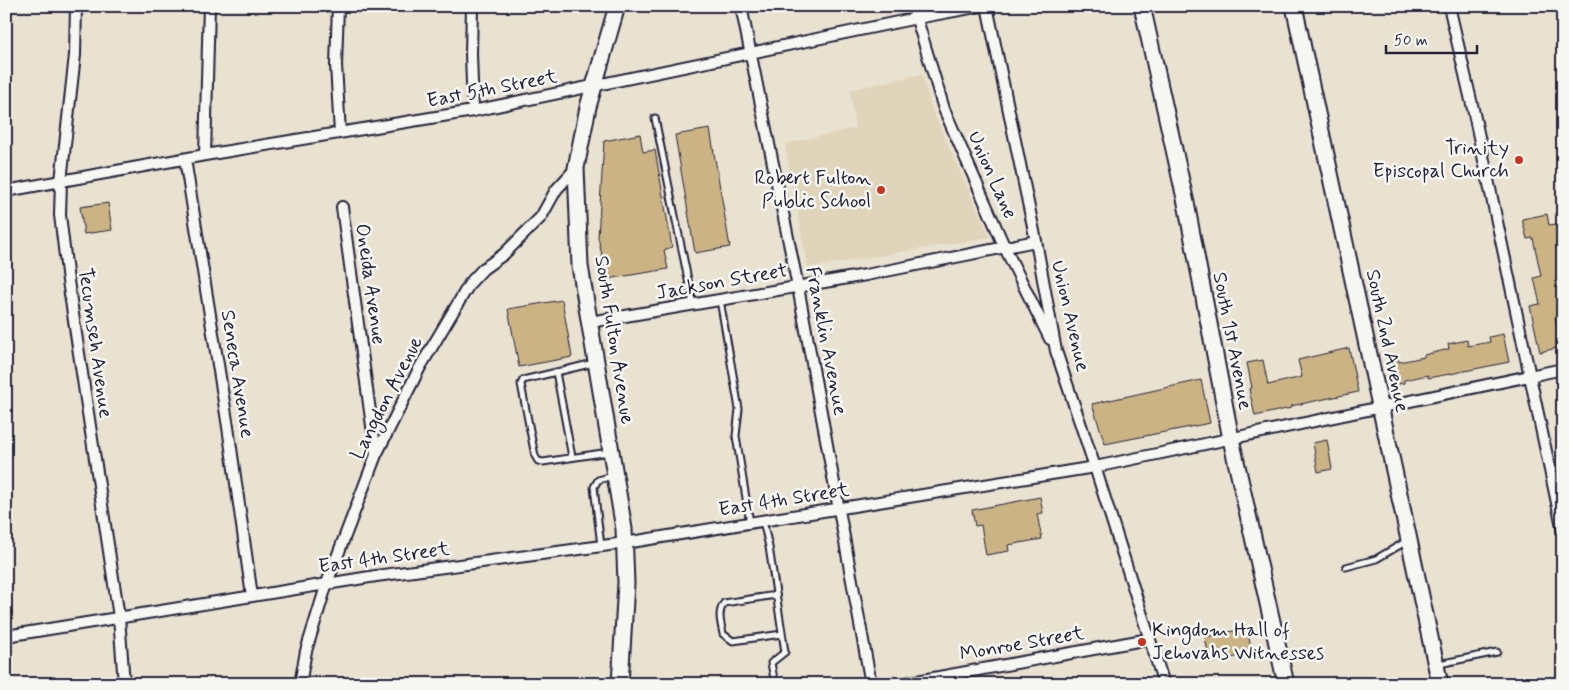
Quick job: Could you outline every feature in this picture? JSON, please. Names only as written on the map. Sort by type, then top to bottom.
[{"type":"street","name":"Tecumseh Avenue","points":[[76,6],[75,55],[61,181],[60,215],[68,281],[118,617],[124,684]]},
{"type":"street","points":[[205,156],[208,6]]},
{"type":"street","points":[[338,6],[336,65],[340,133]]},
{"type":"street","points":[[472,6],[473,111]]},
{"type":"street","name":"South Fulton Avenue","points":[[617,6],[588,107],[576,168],[580,266],[624,529],[626,583],[620,684]]},
{"type":"street","name":"Franklin Avenue","points":[[741,6],[798,287],[871,684]]},
{"type":"street","name":"Union Lane","points":[[913,6],[944,109],[1005,248],[1056,351]]},
{"type":"street","name":"East 5th Street","points":[[6,191],[473,111],[981,6]]},
{"type":"street","name":"Union Avenue","points":[[986,6],[1036,241],[1056,351],[1096,467],[1164,684]]},
{"type":"street","name":"South 1st Avenue","points":[[1142,6],[1186,203],[1231,439],[1286,684]]},
{"type":"street","name":"South 2nd Avenue","points":[[1294,6],[1440,684]]},
{"type":"street","points":[[1449,6],[1563,532]]},
{"type":"street","name":"Seneca Avenue","points":[[186,159],[228,427],[252,596]]},
{"type":"street","name":"Langdon Avenue","points":[[300,684],[306,651],[327,584],[376,455],[418,369],[470,283],[483,269],[504,254],[541,217],[556,190],[576,168]]},
{"type":"street","name":"Oneida Avenue","points":[[342,207],[376,455]]},
{"type":"street","name":"Jackson Street","points":[[590,322],[798,287],[1036,241]]},
{"type":"street","name":"East 4th Street","points":[[6,636],[327,584],[625,543],[1096,467],[1563,369]]},
{"type":"street","name":"Monroe Street","points":[[900,684],[1149,639]]},
{"type":"lane","points":[[655,118],[693,305]]},
{"type":"lane","points":[[720,300],[739,409],[736,436],[750,523]]},
{"type":"lane","points":[[597,362],[523,380],[521,384],[535,456],[538,460],[543,462],[612,451]]},
{"type":"lane","points":[[556,372],[572,458]]},
{"type":"lane","points":[[601,546],[594,487],[598,480],[615,475]]},
{"type":"lane","points":[[763,521],[785,652],[771,663],[775,684]]},
{"type":"lane","points":[[1346,567],[1376,559],[1410,540]]},
{"type":"lane","points":[[776,595],[724,603],[720,608],[719,615],[723,634],[733,641],[782,634]]},
{"type":"lane","points":[[1436,664],[1497,652]]},
{"type":"shaded area","name":"Robert Fulton Public School","points":[[922,74],[932,110],[990,237],[808,268],[785,144],[855,128],[850,90]]},
{"type":"building","points":[[710,129],[730,247],[695,253],[675,135]]},
{"type":"building","points":[[640,134],[643,152],[655,150],[672,247],[664,250],[668,269],[607,279],[598,237],[604,141]]},
{"type":"building","points":[[108,203],[112,230],[84,234],[80,207]]},
{"type":"building","points":[[1547,214],[1549,225],[1563,223],[1563,277],[1557,277],[1563,299],[1563,317],[1555,318],[1561,347],[1540,352],[1530,306],[1540,304],[1534,278],[1541,276],[1533,238],[1527,239],[1522,219]]},
{"type":"building","points":[[562,300],[572,357],[519,367],[508,309]]},
{"type":"building","points":[[1503,334],[1509,362],[1428,378],[1428,375],[1404,380],[1404,383],[1393,385],[1388,362],[1398,359],[1399,362],[1424,357],[1424,355],[1449,349],[1448,344],[1467,340],[1468,346],[1490,342],[1489,337]]},
{"type":"building","points":[[1349,348],[1358,392],[1291,406],[1291,408],[1255,416],[1249,389],[1252,388],[1247,363],[1263,360],[1268,385],[1302,377],[1298,360]]},
{"type":"building","points":[[1201,380],[1210,423],[1105,444],[1092,404]]},
{"type":"building","points":[[1327,440],[1332,469],[1318,472],[1313,443]]},
{"type":"building","points":[[1040,497],[1043,513],[1037,514],[1042,539],[1008,545],[1009,551],[986,555],[981,525],[975,526],[972,510]]},
{"type":"building","points":[[1247,628],[1252,653],[1210,663],[1205,637]]},
{"type":"place","name":"Trinity Episcopal Church","points":[[1519,160]]},
{"type":"place","name":"Robert Fulton Public School","points":[[881,190]]},
{"type":"place","name":"Kingdom Hall of Jehovahs Witnesses","points":[[1142,642]]}]
